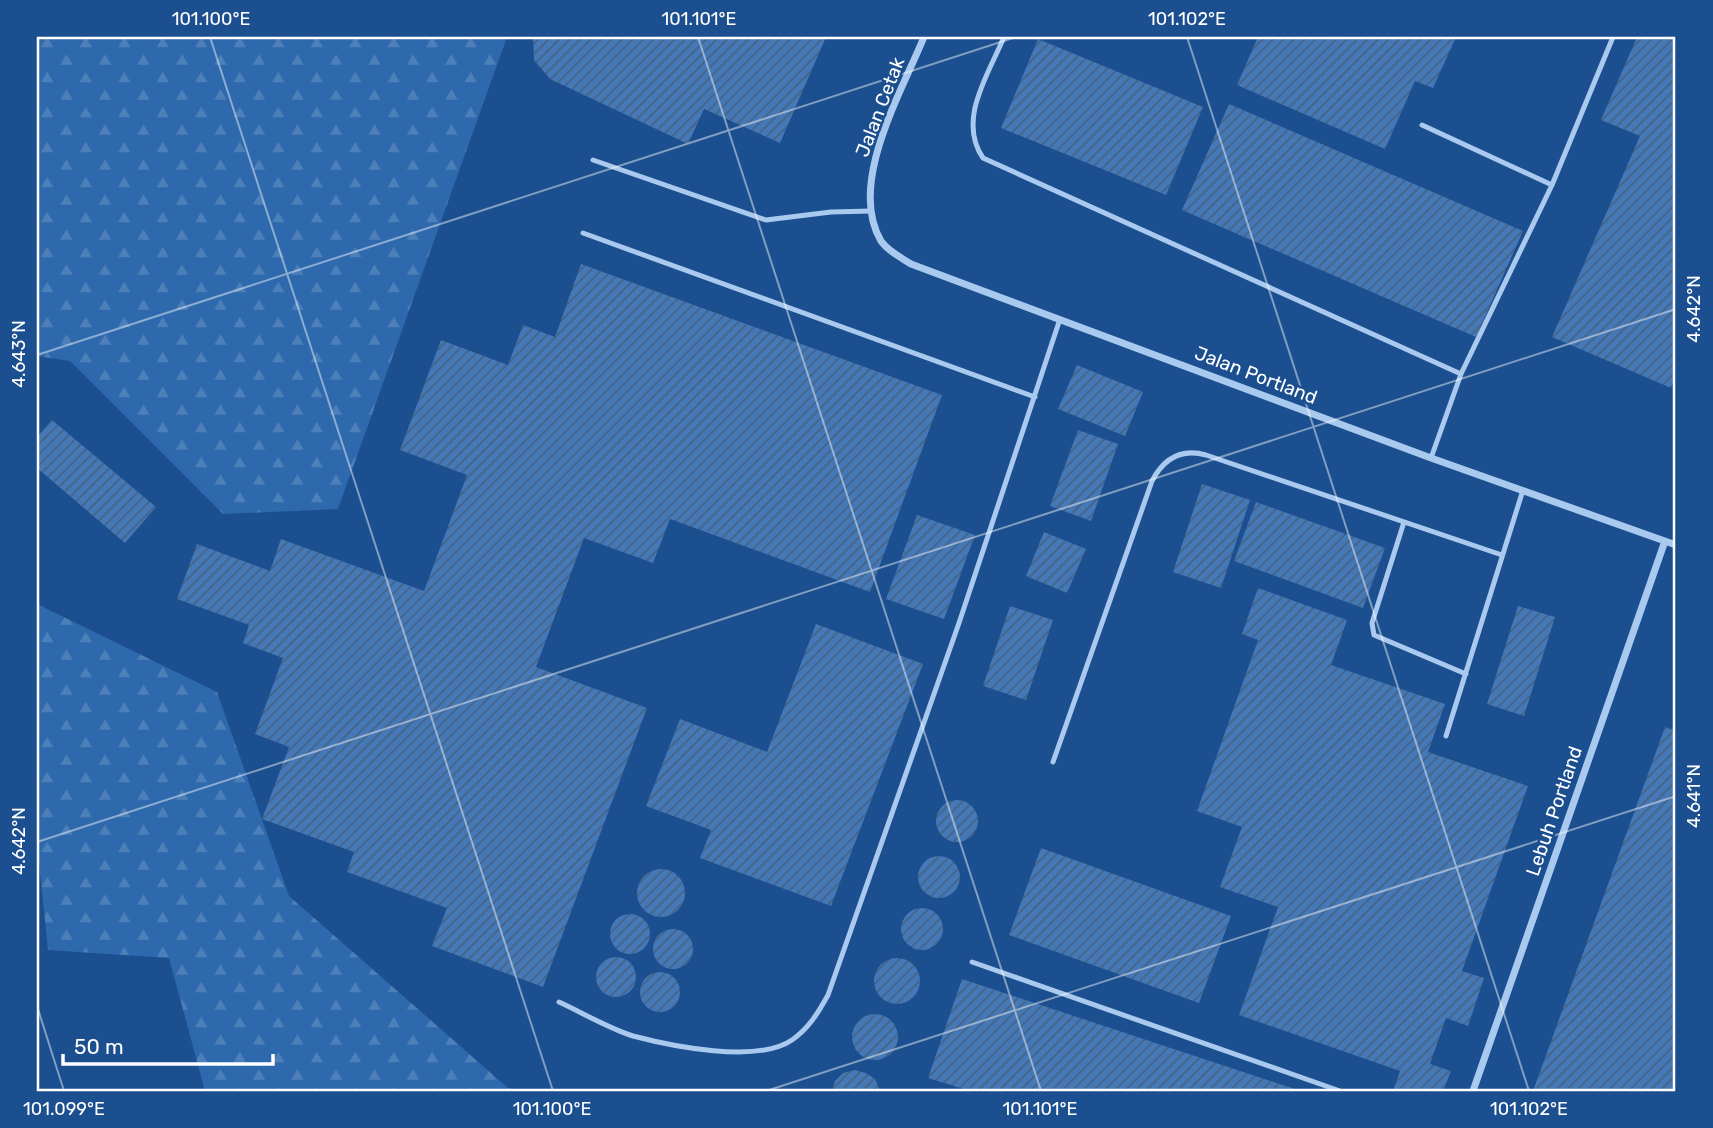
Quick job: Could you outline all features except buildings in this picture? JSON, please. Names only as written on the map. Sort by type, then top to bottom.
[{"type":"street","name":"Jalan Cetak","points":[[871,190],[874,160],[924,37]]},
{"type":"street","name":"Jalan Portland","points":[[871,190],[871,211],[881,241],[911,264],[1431,458],[1676,545]]},
{"type":"street","name":"Lebuh Portland","points":[[1473,1091],[1665,541]]},
{"type":"lane","points":[[1004,37],[973,112],[973,141],[983,158],[1461,374]]},
{"type":"lane","points":[[1431,458],[1461,374],[1552,185],[1613,37]]},
{"type":"lane","points":[[1422,125],[1552,185]]},
{"type":"lane","points":[[593,160],[766,220],[831,212],[871,211]]},
{"type":"lane","points":[[583,233],[1035,397]]},
{"type":"lane","points":[[559,1002],[631,1035],[713,1050],[770,1049],[790,1042],[813,1021],[828,995],[1060,319]]},
{"type":"lane","points":[[1053,762],[1152,481],[1167,461],[1178,453],[1191,451],[1206,455],[1502,555]]},
{"type":"lane","points":[[1446,736],[1523,490]]},
{"type":"lane","points":[[1404,522],[1372,623],[1374,635],[1465,674]]},
{"type":"lane","points":[[972,962],[1340,1091]]},
{"type":"green space","points":[[37,37],[507,37],[338,509],[223,514],[70,361],[37,356]]},
{"type":"green space","points":[[37,604],[217,692],[289,896],[508,1088],[519,1091],[205,1091],[169,958],[48,950],[37,843]]}]
